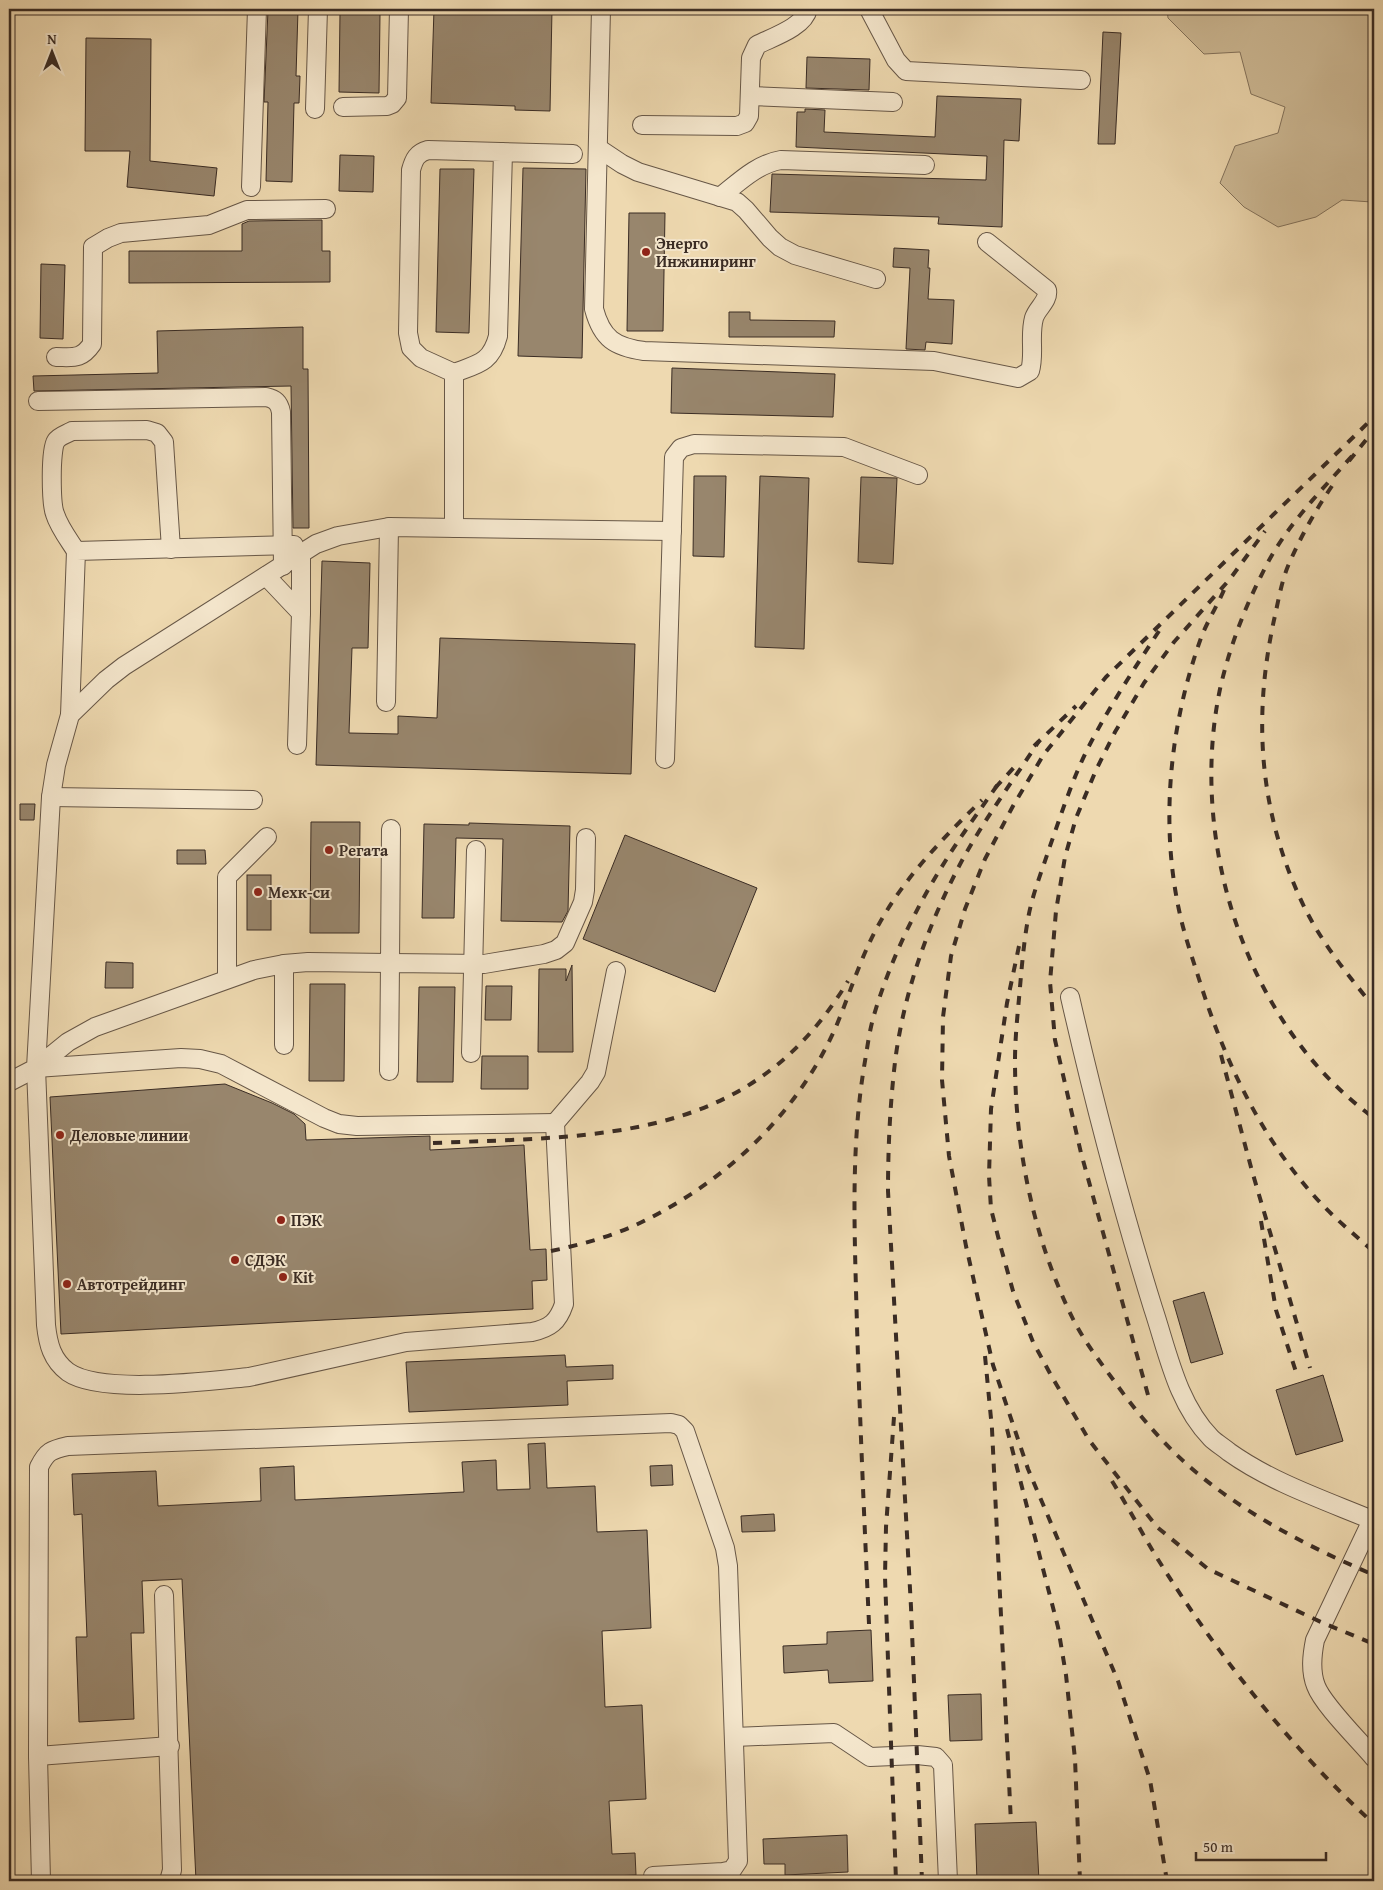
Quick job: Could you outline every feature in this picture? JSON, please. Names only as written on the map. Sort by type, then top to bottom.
[{"type":"lane","points":[[251,187],[257,9]]},
{"type":"lane","points":[[315,109],[318,9]]},
{"type":"lane","points":[[343,106],[387,106],[392,104],[397,98],[399,9]]},
{"type":"lane","points":[[601,9],[594,309],[602,332],[613,342],[627,348],[644,351],[934,361],[1018,378],[1030,371],[1034,318],[1046,300],[1047,290],[987,242]]},
{"type":"lane","points":[[642,124],[738,126],[745,123],[749,116],[751,58],[757,45],[796,25],[805,18],[808,9]]},
{"type":"lane","points":[[869,9],[896,60],[906,71],[1080,80]]},
{"type":"lane","points":[[750,96],[893,102]]},
{"type":"lane","points":[[598,148],[638,172],[737,202],[770,238],[780,247],[795,255],[876,279]]},
{"type":"lane","points":[[503,152],[498,336],[494,349],[487,360],[454,373],[421,358],[411,348],[408,333],[411,170],[414,160],[420,152],[428,150],[503,152],[573,154]]},
{"type":"lane","points":[[720,197],[760,166],[781,160],[925,165]]},
{"type":"lane","points":[[56,357],[79,357],[86,353],[92,344],[94,247],[108,238],[121,234],[209,225],[248,210],[326,209]]},
{"type":"lane","points":[[454,373],[454,528]]},
{"type":"lane","points":[[38,401],[266,397],[274,399],[280,405],[281,412],[282,566]]},
{"type":"lane","points":[[171,549],[164,442],[157,433],[147,430],[72,431],[56,441],[53,450],[55,516],[76,551],[70,715],[56,765],[52,797],[36,1068],[48,1343],[54,1357],[68,1372],[81,1378],[103,1383],[129,1385],[249,1377],[406,1342],[532,1332],[544,1330],[553,1325],[560,1315],[564,1304],[555,1123],[590,1082],[596,1072],[616,971]]},
{"type":"lane","points":[[665,759],[674,457],[681,448],[694,444],[844,447],[918,475]]},
{"type":"lane","points":[[386,702],[389,527]]},
{"type":"lane","points":[[70,715],[106,680],[124,666],[309,549],[338,536],[389,527],[672,531]]},
{"type":"lane","points":[[76,551],[282,546],[309,549]]},
{"type":"lane","points":[[297,745],[301,613],[309,549]]},
{"type":"lane","points":[[266,576],[301,613]]},
{"type":"lane","points":[[52,797],[253,800]]},
{"type":"lane","points":[[389,1071],[391,829]]},
{"type":"lane","points":[[227,979],[227,877],[267,837]]},
{"type":"lane","points":[[9,1082],[36,1068],[68,1042],[95,1027],[254,970],[284,964],[308,962],[484,964],[544,954],[556,950],[566,943],[583,902],[586,838]]},
{"type":"lane","points":[[471,1053],[476,850]]},
{"type":"lane","points":[[284,964],[284,1045]]},
{"type":"lane","points":[[1070,997],[1098,1120],[1132,1240],[1180,1392],[1194,1419],[1212,1440],[1243,1462],[1280,1480],[1373,1519],[1315,1640],[1312,1656],[1315,1685],[1322,1697],[1374,1758]]},
{"type":"lane","points":[[36,1068],[181,1058],[200,1060],[221,1064],[339,1124],[357,1126],[555,1123]]},
{"type":"lane","points":[[41,1881],[38,1756],[39,1467],[52,1450],[68,1446],[671,1423],[679,1425],[685,1431],[724,1548],[728,1566],[738,1861],[732,1870],[723,1872],[653,1876]]},
{"type":"lane","points":[[164,1595],[170,1746],[172,1870],[169,1881]]},
{"type":"lane","points":[[734,1737],[834,1733],[870,1757],[916,1755],[936,1757],[943,1765],[948,1881]]},
{"type":"lane","points":[[38,1756],[170,1746]]},
{"type":"shaded area","points":[[1167,9],[1374,9],[1374,206],[1372,202],[1342,200],[1316,217],[1278,227],[1244,207],[1220,183],[1235,146],[1278,133],[1285,107],[1251,94],[1240,52],[1204,54],[1168,18]]},
{"type":"building","points":[[434,9],[552,9],[550,111],[515,110],[515,106],[431,103]]},
{"type":"building","points":[[268,10],[298,10],[296,76],[300,76],[299,103],[294,103],[292,182],[266,181],[268,102],[264,102]]},
{"type":"building","points":[[340,13],[380,14],[379,93],[339,92]]},
{"type":"building","points":[[1103,32],[1121,33],[1115,144],[1098,144]]},
{"type":"building","points":[[86,38],[151,39],[150,161],[217,168],[214,196],[127,187],[130,151],[85,151]]},
{"type":"building","points":[[807,57],[870,59],[869,90],[806,88]]},
{"type":"building","points":[[937,96],[1021,99],[1019,141],[1004,140],[1002,227],[938,224],[939,217],[770,212],[772,174],[986,180],[987,156],[796,147],[797,112],[805,112],[805,109],[825,110],[824,132],[935,137]]},
{"type":"building","points":[[340,155],[374,156],[373,192],[339,191]]},
{"type":"building","points":[[523,168],[586,169],[582,358],[518,356]]},
{"type":"building","points":[[440,169],[474,169],[469,333],[436,332]]},
{"type":"building","points":[[629,213],[665,213],[663,331],[627,331]]},
{"type":"building","points":[[322,220],[322,251],[330,251],[330,282],[129,283],[129,251],[242,251],[242,224],[249,221]]},
{"type":"building","points":[[894,248],[929,250],[928,299],[954,300],[952,344],[926,342],[925,350],[906,349],[910,268],[893,267]]},
{"type":"building","points":[[41,264],[65,265],[63,339],[40,338]]},
{"type":"building","points":[[729,312],[750,312],[750,320],[835,321],[834,337],[729,337]]},
{"type":"building","points":[[303,327],[303,369],[308,369],[309,528],[293,528],[291,386],[34,391],[33,376],[158,373],[157,331]]},
{"type":"building","points":[[672,368],[835,374],[833,417],[671,413]]},
{"type":"building","points":[[694,476],[726,476],[724,557],[693,556]]},
{"type":"building","points":[[760,476],[809,478],[804,649],[755,647]]},
{"type":"building","points":[[861,477],[897,478],[893,564],[858,562]]},
{"type":"building","points":[[322,561],[370,563],[368,648],[352,648],[349,733],[398,734],[398,716],[437,718],[440,638],[635,644],[631,774],[316,765]]},
{"type":"building","points":[[20,804],[35,804],[34,820],[20,820]]},
{"type":"building","points":[[311,822],[360,822],[359,933],[310,933]]},
{"type":"building","points":[[469,823],[570,826],[568,911],[562,922],[501,921],[503,839],[456,838],[454,918],[422,918],[424,824],[469,825]]},
{"type":"building","points":[[625,835],[757,888],[715,992],[583,939]]},
{"type":"building","points":[[177,850],[205,850],[206,864],[177,864]]},
{"type":"building","points":[[247,875],[271,875],[271,930],[247,930]]},
{"type":"building","points":[[106,962],[133,963],[133,988],[105,988]]},
{"type":"building","points":[[572,965],[573,1052],[538,1052],[539,969],[566,969],[566,981]]},
{"type":"building","points":[[310,984],[345,984],[344,1081],[309,1081]]},
{"type":"building","points":[[486,986],[512,986],[511,1020],[485,1020]]},
{"type":"building","points":[[419,987],[455,987],[453,1082],[417,1082]]},
{"type":"building","points":[[482,1056],[528,1056],[528,1089],[481,1089]]},
{"type":"building","points":[[225,1084],[294,1114],[305,1124],[306,1140],[430,1136],[430,1150],[524,1145],[530,1250],[546,1249],[547,1280],[532,1281],[533,1309],[61,1334],[50,1097]]},
{"type":"building","points":[[1204,1292],[1223,1354],[1191,1363],[1173,1301]]},
{"type":"building","points":[[565,1355],[566,1367],[613,1365],[613,1379],[567,1381],[568,1405],[409,1412],[406,1362]]},
{"type":"building","points":[[1323,1375],[1343,1441],[1296,1455],[1276,1390]]},
{"type":"building","points":[[545,1443],[547,1488],[595,1486],[597,1532],[647,1530],[651,1628],[602,1631],[605,1707],[642,1705],[646,1799],[609,1801],[612,1854],[635,1853],[636,1875],[613,1876],[613,1881],[196,1881],[182,1579],[142,1581],[144,1633],[131,1633],[134,1719],[79,1722],[76,1637],[87,1637],[82,1514],[74,1515],[72,1474],[156,1471],[158,1506],[261,1501],[260,1468],[294,1466],[295,1500],[464,1492],[462,1462],[496,1460],[497,1490],[530,1489],[528,1444]]},
{"type":"building","points":[[672,1465],[673,1485],[651,1486],[650,1466]]},
{"type":"building","points":[[774,1514],[775,1531],[742,1532],[741,1516]]},
{"type":"building","points":[[871,1630],[873,1681],[829,1683],[828,1670],[784,1673],[783,1646],[827,1644],[827,1632]]},
{"type":"building","points":[[981,1694],[982,1740],[950,1741],[948,1695]]},
{"type":"building","points":[[1036,1822],[1039,1881],[977,1881],[975,1824]]},
{"type":"building","points":[[847,1835],[848,1872],[785,1875],[785,1864],[764,1864],[763,1839]]},
{"type":"railway","points":[[1167,1881],[1150,1780],[1118,1681],[1028,1469],[993,1365],[966,1246],[949,1156],[942,1080],[943,1017],[951,956],[965,909],[985,859],[1013,806],[1044,754],[1106,677],[1374,417]]},
{"type":"railway","points":[[1349,461],[1374,430]]},
{"type":"railway","points":[[1352,456],[1303,511],[1281,540],[1263,572],[1243,615],[1220,689],[1212,748],[1213,808],[1221,867],[1237,926],[1261,982],[1291,1033],[1329,1079],[1374,1118]]},
{"type":"railway","points":[[1332,486],[1298,545],[1288,566],[1282,586],[1267,656],[1263,692],[1264,762],[1268,796],[1276,830],[1286,864],[1300,898],[1324,941],[1374,1007]]},
{"type":"railway","points":[[1148,1395],[1081,1153],[1055,1040],[1050,982],[1056,911],[1065,857],[1076,818],[1096,770],[1115,732],[1144,683],[1174,642],[1230,579],[1265,531]]},
{"type":"railway","points":[[1224,590],[1206,626],[1190,671],[1175,738],[1169,808],[1170,842],[1173,876],[1181,919],[1199,979],[1220,1038],[1232,1067],[1261,1122],[1277,1148],[1316,1198],[1374,1252]]},
{"type":"railway","points":[[1159,631],[1113,703],[1082,760],[1037,883],[1030,910],[1022,961],[1015,1061],[1019,1127],[1029,1193],[1047,1258],[1073,1319],[1100,1361],[1154,1432],[1197,1473],[1238,1504],[1304,1542],[1374,1575]]},
{"type":"railway","points":[[1034,746],[1076,706]]},
{"type":"railway","points":[[922,1881],[911,1607],[888,1191],[893,1078],[899,1035],[912,982],[920,956],[941,904],[973,840],[1039,741]]},
{"type":"railway","points":[[995,788],[1019,762]]},
{"type":"railway","points":[[869,1624],[860,1416],[855,1234],[857,1123],[869,1034],[880,995],[896,955],[924,896],[965,831],[998,784]]},
{"type":"railway","points":[[551,1251],[624,1230],[678,1203],[733,1163],[758,1140],[801,1088],[819,1060],[835,1029],[866,950],[889,907],[926,859],[982,800]]},
{"type":"railway","points":[[1019,946],[1007,1003],[991,1109],[989,1176],[991,1209],[1001,1248],[1013,1291],[1033,1342],[1089,1440],[1157,1527],[1208,1569],[1323,1623],[1374,1644]]},
{"type":"railway","points":[[433,1143],[555,1138],[612,1131],[667,1120],[718,1102],[766,1074],[809,1034],[848,981]]},
{"type":"railway","points":[[1221,1055],[1252,1171],[1310,1368]]},
{"type":"railway","points":[[1261,1221],[1276,1310],[1296,1372]]},
{"type":"railway","points":[[985,1356],[992,1429],[1011,1823]]},
{"type":"railway","points":[[894,1417],[886,1527],[885,1577],[896,1881]]},
{"type":"railway","points":[[1007,1429],[1058,1627],[1066,1675],[1075,1759],[1080,1881]]},
{"type":"railway","points":[[1112,1481],[1164,1569],[1210,1638],[1235,1671],[1315,1766],[1374,1824]]},
{"type":"place","name":"Энерго Инжиниринг","points":[[646,252]]},
{"type":"place","name":"Регата","points":[[329,850]]},
{"type":"place","name":"Мехк-си","points":[[258,892]]},
{"type":"place","name":"Деловые линии","points":[[60,1135]]},
{"type":"place","name":"ПЭК","points":[[281,1220]]},
{"type":"place","name":"СДЭК","points":[[235,1260]]},
{"type":"place","name":"Kit","points":[[283,1277]]},
{"type":"place","name":"Автотрейдинг","points":[[67,1284]]}]
